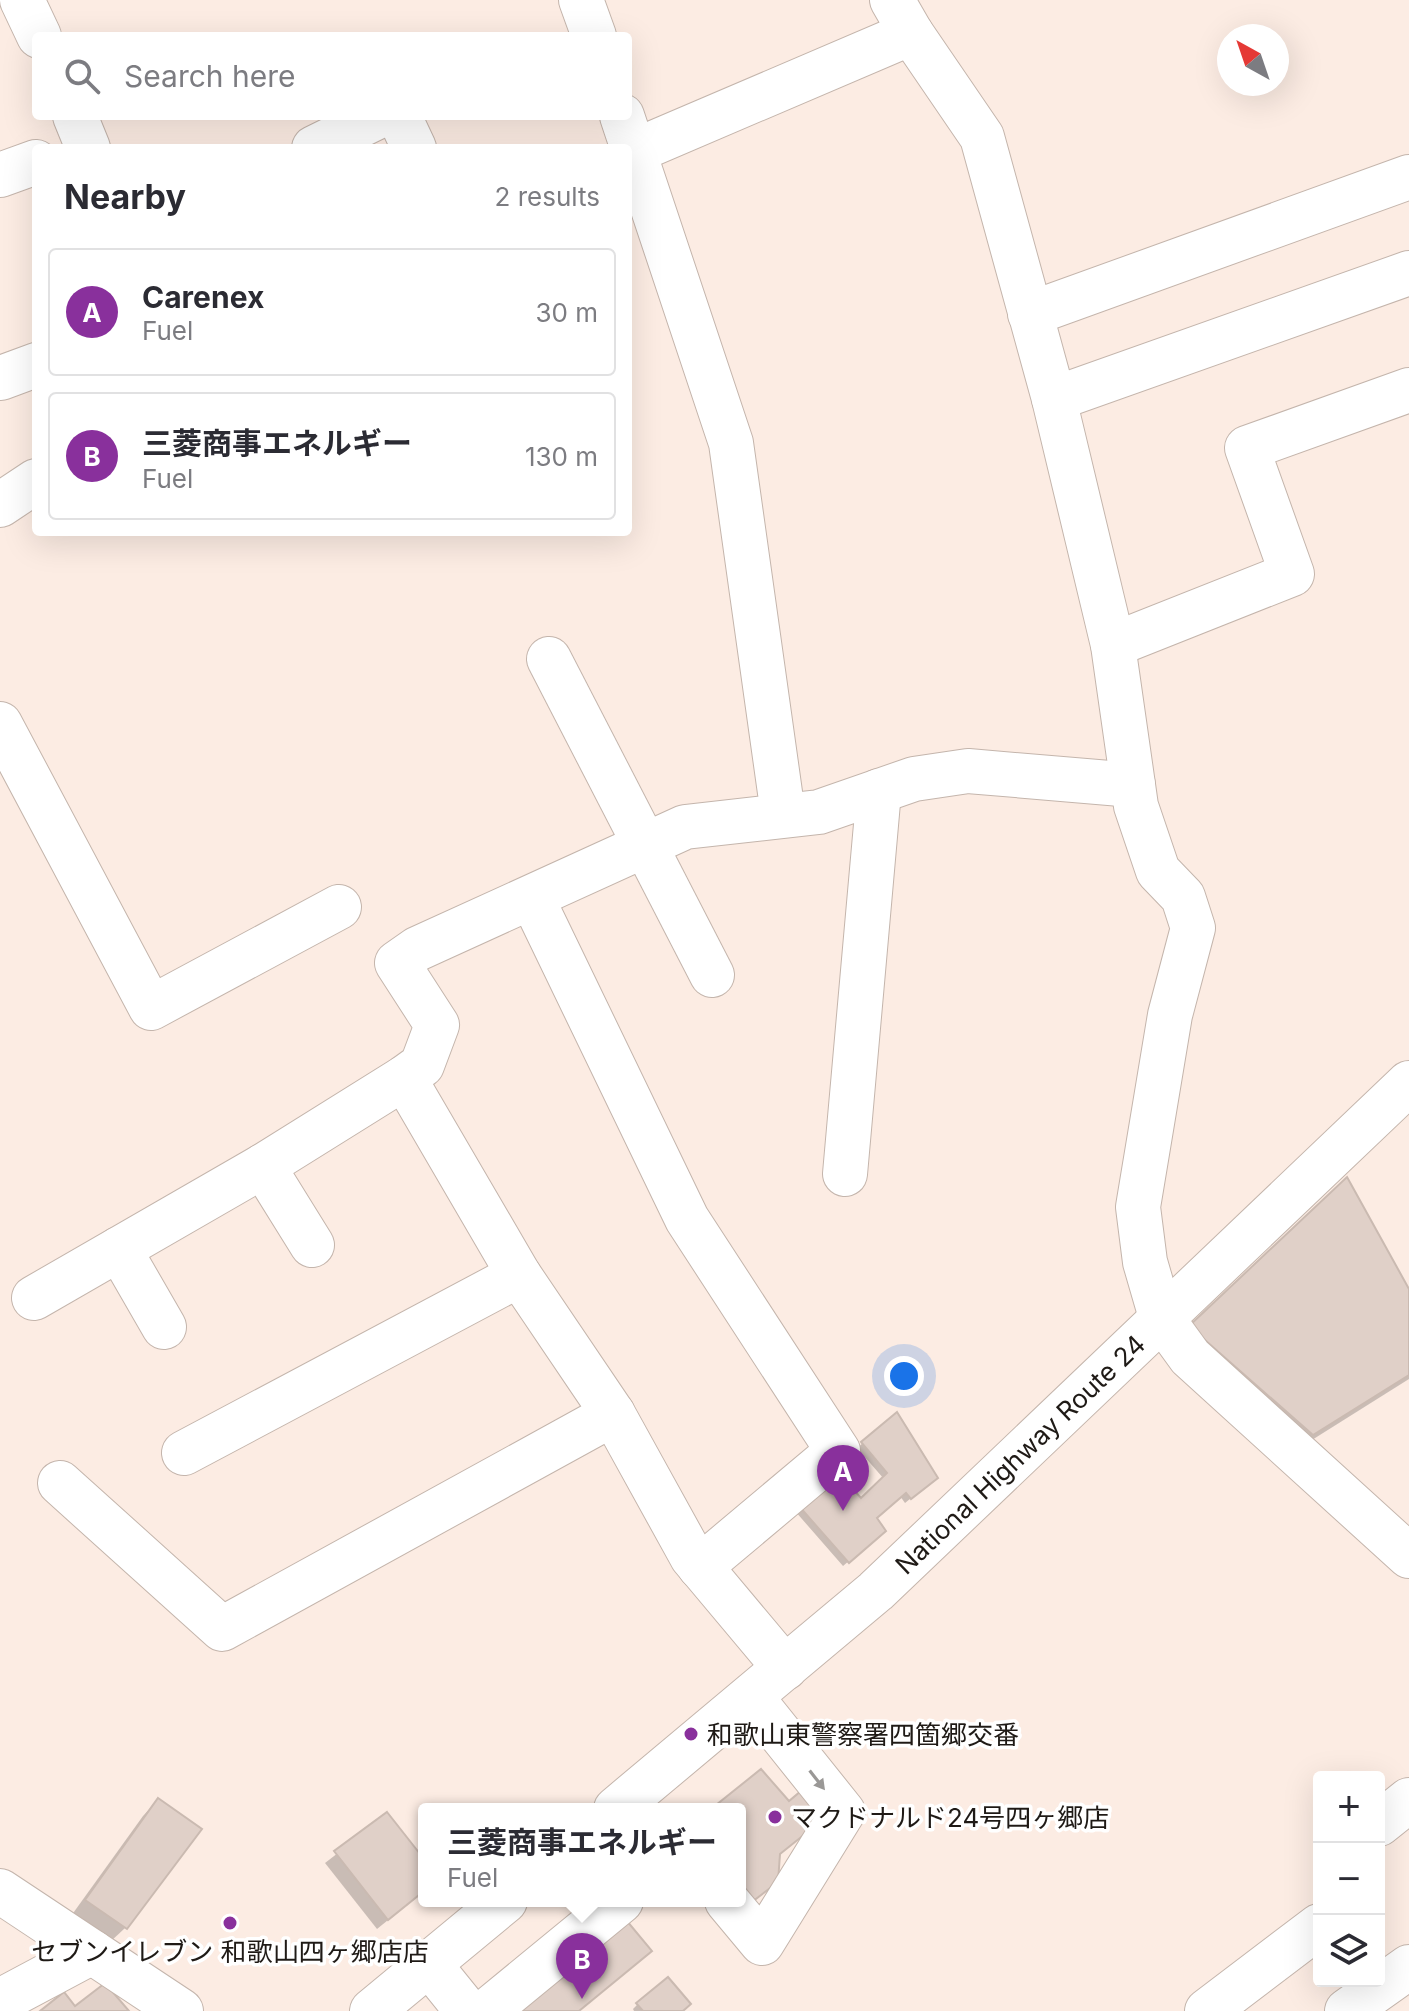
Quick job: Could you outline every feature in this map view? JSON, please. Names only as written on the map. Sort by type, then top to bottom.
[{"type":"main road","points":[[22,0],[37,32]]},
{"type":"main road","points":[[581,0],[593,32]]},
{"type":"main road","points":[[628,141],[902,17],[982,137],[1054,399],[1113,645],[1136,806],[1158,871],[1183,897],[1193,928],[1170,1015],[1138,1207],[1145,1262],[1161,1317],[1190,1357],[1409,1556]]},
{"type":"main road","points":[[322,144],[371,120]]},
{"type":"main road","points":[[401,120],[412,144]]},
{"type":"main road","points":[[632,153],[731,443],[783,814]]},
{"type":"main road","points":[[0,175],[32,163]]},
{"type":"main road","points":[[1030,314],[1409,177]]},
{"type":"main road","points":[[1054,399],[1409,273]]},
{"type":"main road","points":[[1,378],[32,366]]},
{"type":"main road","points":[[1113,645],[1292,574],[1247,448],[1409,390]]},
{"type":"main road","points":[[0,505],[32,484]]},
{"type":"main road","points":[[549,659],[712,975]]},
{"type":"main road","points":[[0,724],[151,1008],[339,907]]},
{"type":"main road","points":[[34,1298],[263,1166],[422,1065],[437,1025],[397,963],[417,949],[685,827],[819,812],[914,779],[968,771],[1133,785]]},
{"type":"main road","points":[[845,1174],[879,791]]},
{"type":"main road","points":[[532,898],[687,1219],[838,1451],[700,1567]]},
{"type":"main road","points":[[404,1078],[519,1275],[613,1414],[692,1557],[785,1668]]},
{"type":"main road","name":"National Highway Route 24","points":[[634,1803],[751,1697],[876,1591],[1409,1083]]},
{"type":"main road","points":[[263,1166],[312,1245]]},
{"type":"main road","points":[[119,1249],[164,1327]]},
{"type":"main road","points":[[184,1453],[519,1275]]},
{"type":"main road","points":[[60,1483],[222,1629],[613,1414]]},
{"type":"main road","points":[[732,1907],[762,1943],[843,1812],[751,1697]]},
{"type":"main road","points":[[1385,1819],[1409,1800]]},
{"type":"main road","points":[[1,1893],[181,2011]]},
{"type":"main road","points":[[372,2011],[498,1907]]},
{"type":"main road","points":[[487,2011],[614,1907]]},
{"type":"main road","points":[[1207,2011],[1313,1931]]},
{"type":"main road","points":[[0,2001],[92,1952]]},
{"type":"main road","points":[[429,1964],[467,2011]]},
{"type":"main road","points":[[1347,2011],[1409,1967]]},
{"type":"building","points":[[1347,1177],[1409,1289],[1409,1375],[1313,1435],[1189,1326]]},
{"type":"building","points":[[897,1412],[938,1478],[911,1499],[906,1493],[877,1518],[886,1531],[849,1563],[798,1505],[835,1469],[861,1498],[887,1473],[861,1442]]},
{"type":"building","points":[[761,1769],[789,1801],[801,1791],[825,1818],[780,1854],[778,1882],[748,1905],[746,1803],[718,1803]]},
{"type":"building","points":[[158,1798],[202,1829],[127,1929],[85,1900]]},
{"type":"building","points":[[387,1812],[418,1851],[418,1896],[388,1920],[334,1851]]},
{"type":"building","points":[[617,1909],[652,1951],[579,2011],[492,2011]]},
{"type":"building","points":[[668,1977],[691,2004],[683,2011],[643,2011],[636,2003]]},
{"type":"building","points":[[105,1983],[129,2011],[40,2011],[64,1992],[75,2006]]},
{"type":"place","name":"Carenex","points":[[843,1511]]},
{"type":"place","name":"和歌山東警察署四箇郷交番","points":[[691,1734]]},
{"type":"place","name":"マクドナルド24号四ヶ郷店","points":[[775,1817]]},
{"type":"place","name":"セブンイレブン 和歌山四ヶ郷店店","points":[[230,1923]]},
{"type":"place","name":"三菱商事エネルギー","points":[[582,1999]]}]
